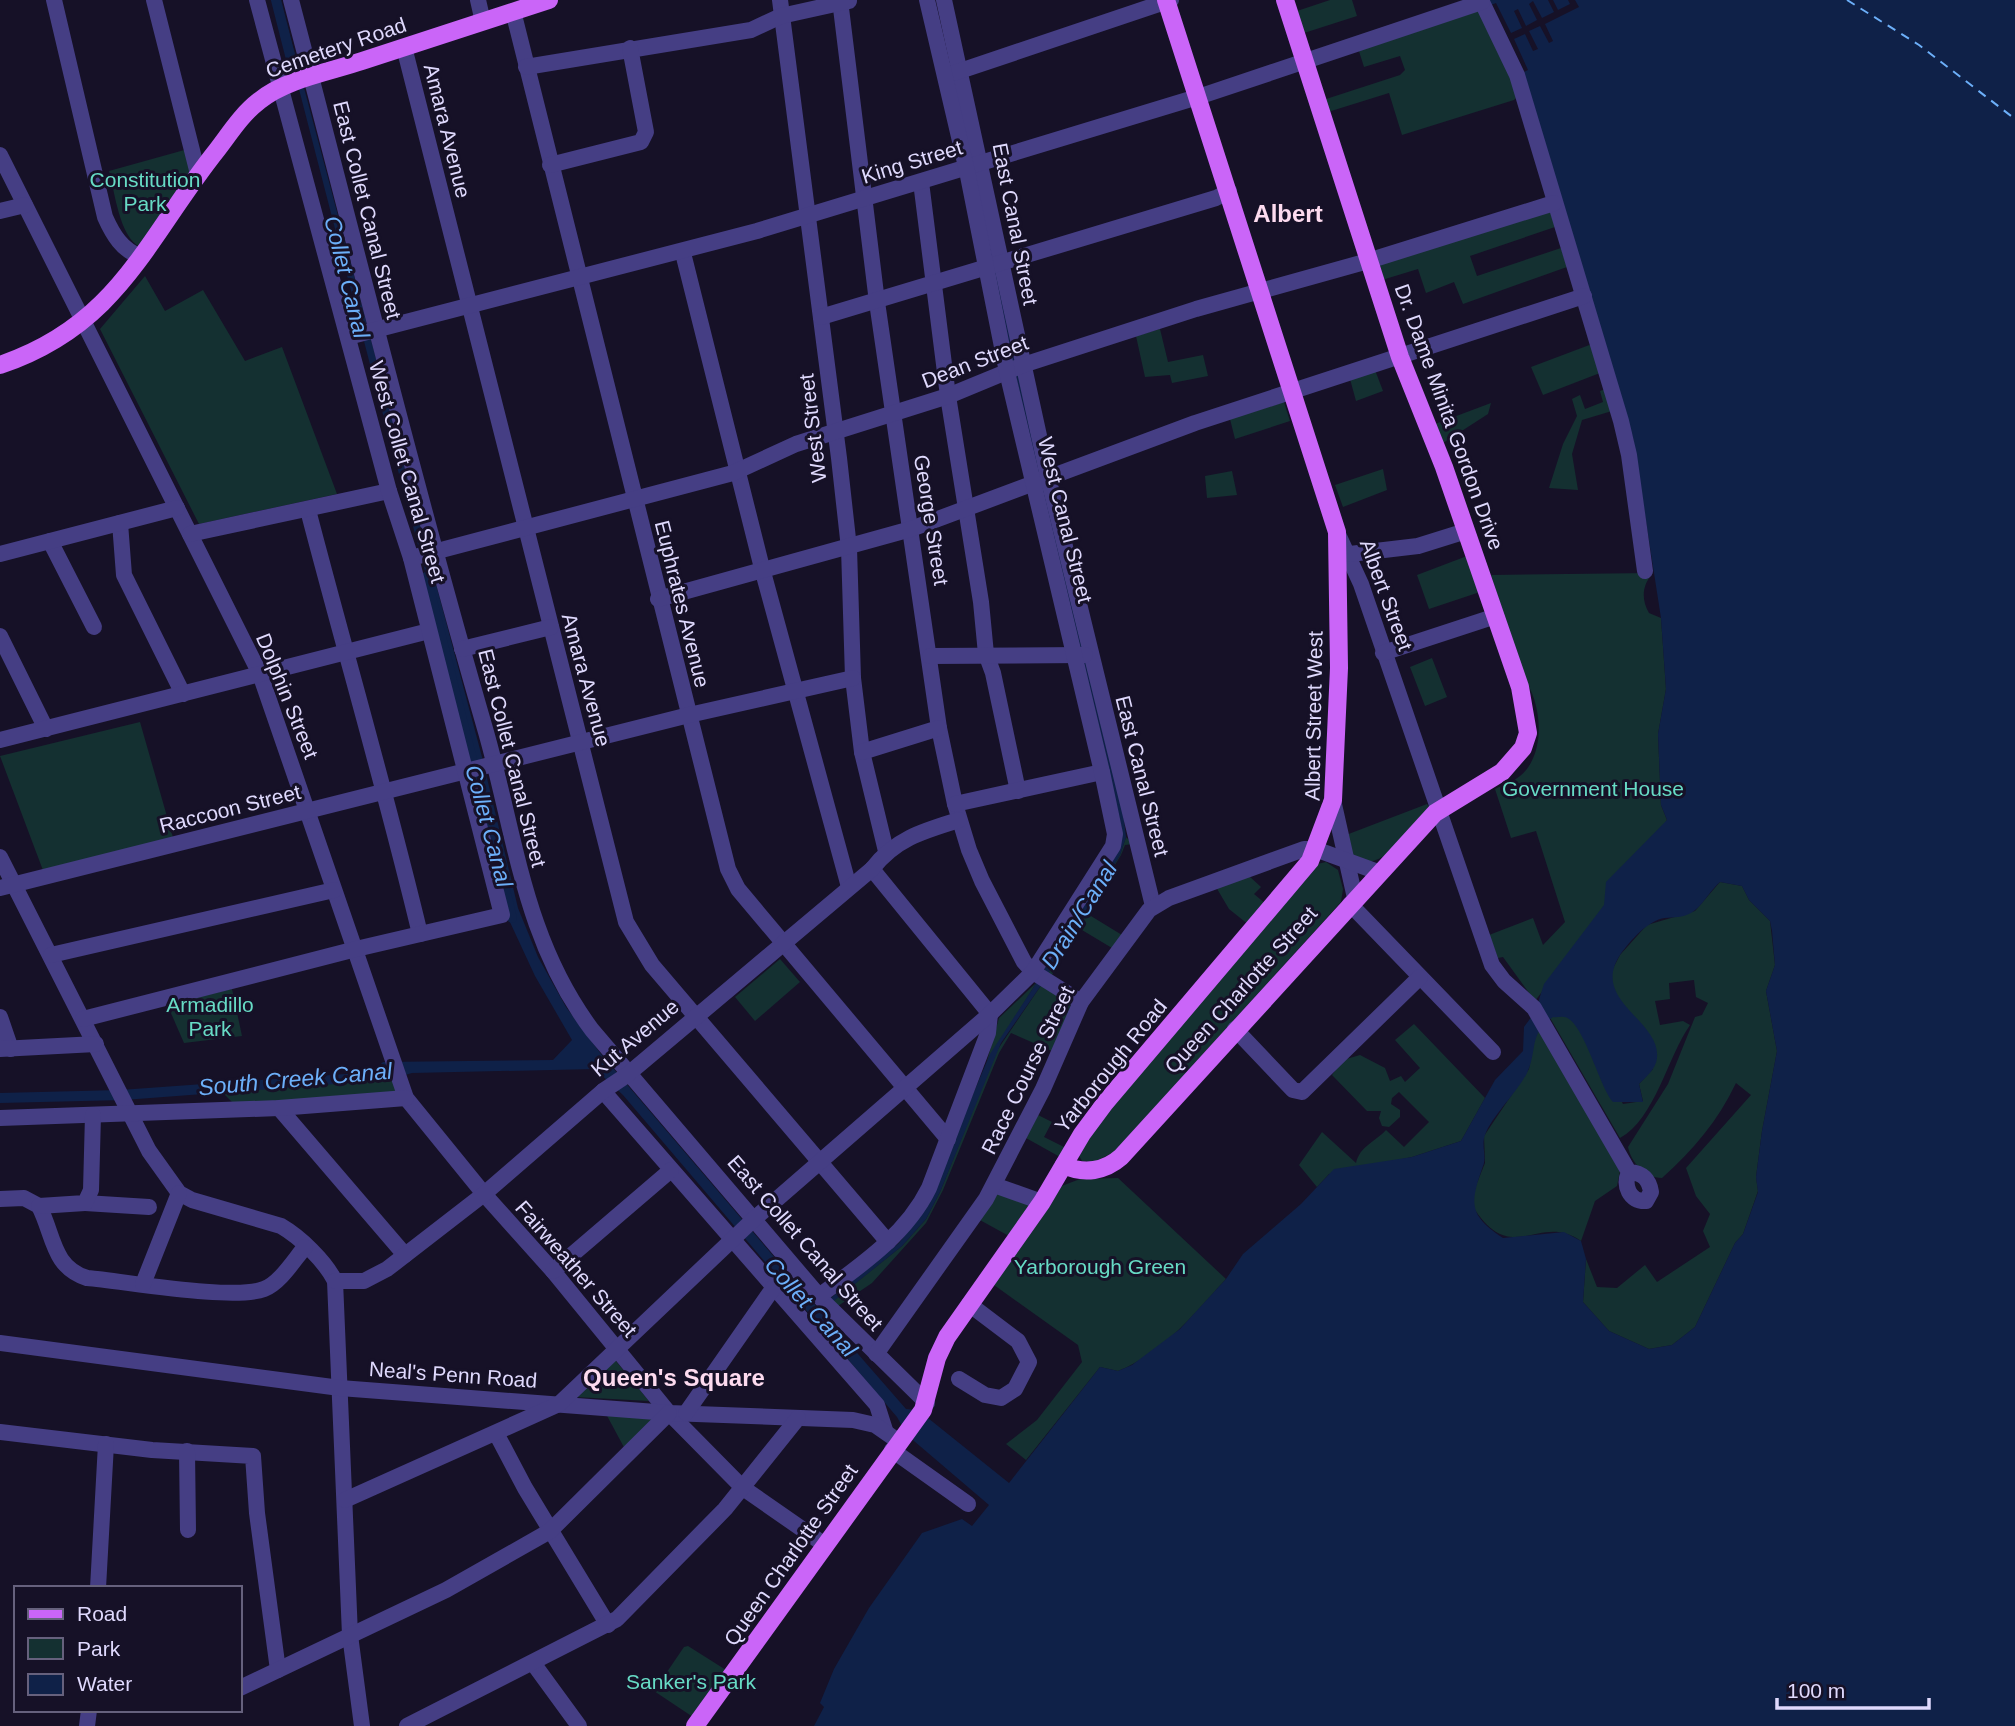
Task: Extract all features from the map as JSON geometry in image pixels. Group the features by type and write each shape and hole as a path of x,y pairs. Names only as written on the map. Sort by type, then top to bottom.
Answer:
{"main road":[{"name":"Cemetery Road","path":"0,365 30,353 82,323 116,292 198,174 251,108 296,83 549,0"},
{"name":"Albert Street","path":"1168,0 1337,532"},
{"name":"Dr. Dame Minita Gordon Drive","path":"1285,0 1400,357 1466,531 1523,697 1526,741 1518,756 1502,772 1438,810"},
{"name":"Albert Street West","path":"1333,800 1339,668 1337,532"},
{"name":"Yarborough Road","path":"925,1406 939,1353 969,1304 1042,1202 1105,1103 1306,867 1333,800"},
{"name":"Queen Charlotte Street","path":"1064,1165 1087,1171 1102,1169 1115,1162 1378,872 1438,810"},
{"name":"Queen Charlotte Street","path":"695,1726 825,1545 895,1439 925,1406"}],"street":[{"path":"54,0 105,217 124,247 141,257"},
{"path":"154,0 198,174"},
{"name":"West Collet Canal Street","path":"257,0 296,83 363,333 389,491 422,555 429,631 468,773 502,915 420,934"},
{"name":"East Collet Canal Street","path":"291,0 296,83 422,555 462,649 524,891 547,958 581,1015 744,1229 824,1302 925,1406"},
{"path":"478,0 483,22"},
{"path":"926,0 953,73 1168,0"},
{"name":"East Canal Street","path":"944,0 953,73 974,164 992,266"},
{"path":"526,67 751,30 780,8 844,1"},
{"name":"George Street","path":"844,1 877,302 939,728 959,820 982,881 1039,976"},
{"path":"1481,1 1515,68 1625,438 1645,571"},
{"name":"King Street","path":"363,333 578,277 683,253 1198,96 1481,1"},
{"name":"West Street","path":"780,8 809,215 849,548 853,677 862,752 886,851"},
{"name":"Euphrates Avenue","path":"513,11 658,599 733,879 948,1139"},
{"name":"Amara Avenue","path":"404,47 626,922 652,965 888,1242"},
{"path":"550,165 637,145 646,132 630,48"},
{"name":"Dolphin Street","path":"0,155 260,674 404,1094"},
{"path":"921,182 948,396 981,602 986,654 993,673 1018,791"},
{"path":"821,317 1216,198 1228,191"},
{"name":"Dean Street","path":"422,555 738,471 796,444 948,396 1015,369 1196,309 1260,293 1554,203"},
{"path":"0,211 25,205"},
{"path":"683,253 763,572 849,887"},
{"path":"992,266 1015,369"},
{"path":"658,599 911,529 1195,423 1292,394 1584,296"},
{"name":"East Canal Street","path":"1015,369 1084,655 1153,906"},
{"path":"190,534 389,491"},
{"path":"0,554 177,508"},
{"path":"83,1020 420,934 387,792 345,653 308,510"},
{"path":"120,523 124,575 183,694"},
{"path":"1350,554 1418,546 1466,531"},
{"name":"Albert Street","path":"1337,532 1350,554 1492,965 1504,981 1534,1008 1629,1172"},
{"path":"50,541 93,627"},
{"path":"1383,653 1496,616"},
{"path":"462,649 551,627"},
{"path":"0,740 429,631"},
{"path":"0,636 46,729"},
{"path":"345,1500 559,1404 820,1161 990,1014 1039,976 1112,846 1115,834 1102,772 1084,655 930,656"},
{"name":"Raccoon Street","path":"7,886 468,773 689,715 853,677"},
{"path":"862,752 939,728"},
{"path":"955,804 1102,772"},
{"name":"Albert Street West","path":"1333,800 1353,901 1420,977 1493,1052"},
{"name":"Kut Avenue","path":"335,1281 364,1281 405,1255 484,1194 628,1074 696,1014 872,869 886,851 922,831 959,820"},
{"path":"1153,906 1291,854 1315,849 1378,872"},
{"path":"0,857 7,886 51,955 113,1074 149,1151 179,1193 202,1203 281,1226 331,1272 335,1281 350,1635 362,1726"},
{"path":"824,1302 888,1242 924,1198 988,1033 990,1014 872,869"},
{"path":"51,955 334,890"},
{"name":"Race Course Street","path":"876,1354 994,1185 1043,1089 1082,1002 1153,906"},
{"path":"1039,976 1082,1002"},
{"path":"1235,1029 1293,1090 1302,1092 1420,977"},
{"path":"0,1017 6,1049 96,1044"},
{"path":"607,1090 671,1170 744,1229 774,1287 877,1405 895,1439 968,1504"},
{"path":"0,1118 93,1115 131,1110 279,1108 404,1094"},
{"name":"Fairweather Street","path":"404,1094 484,1194 743,1488 825,1545"},
{"path":"279,1108 405,1255"},
{"path":"85,1203 91,1190 93,1115"},
{"path":"553,1271 671,1170"},
{"path":"994,1185 1042,1202"},
{"path":"143,1284 179,1193"},
{"path":"0,1199 24,1198 39,1206 85,1203 149,1206"},
{"path":"39,1206 47,1221 56,1255 73,1273 143,1284 210,1292 263,1290 272,1284 305,1247"},
{"path":"242,1687 446,1590 550,1531 678,1413 774,1287"},
{"path":"959,1379 985,1395 1001,1398 1015,1389 1029,1362 1018,1341 969,1304"},
{"name":"Neal's Penn Road","path":"0,1343 340,1388 678,1413 853,1420 895,1439"},
{"path":"407,1726 608,1625 679,1559 743,1488 798,1418"},
{"path":"0,1432 253,1456 257,1513 278,1671"},
{"path":"496,1433 550,1531 608,1625"},
{"path":"97,1586 106,1444"},
{"path":"187,1451 188,1530"},
{"path":"533,1663 579,1726"}],"green space":[{"path":"1330,0 1352,0 1357,16 1304,33 1297,11"},
{"path":"1477,8 1512,76 1516,98 1514,100 1402,135 1389,93 1328,112 1323,100 1400,75 1405,70 1400,56 1364,67 1358,48"},
{"name":"Constitution Park","path":"188,149 194,170 140,247 127,233 123,224 109,171"},
{"path":"1549,207 1555,227 1470,256 1477,276 1561,248 1567,267 1463,304 1454,282 1426,293 1418,269 1382,280 1376,262"},
{"path":"145,276 165,311 203,290 245,361 282,347 337,494 199,524 100,329"},
{"path":"1160,329 1168,362 1203,355 1208,376 1172,383 1170,375 1145,377 1136,336"},
{"path":"1592,344 1600,373 1543,395 1531,367"},
{"path":"1375,370 1383,391 1356,401 1350,379"},
{"path":"1606,389 1612,411 1582,420 1572,454 1578,490 1549,488 1563,444 1577,416 1572,399 1580,395 1585,409 1603,402 1600,391"},
{"path":"1284,402 1290,421 1235,439 1230,419"},
{"path":"1491,403 1488,414 1443,443 1435,424"},
{"path":"1383,469 1387,490 1343,507 1335,485"},
{"path":"1232,471 1237,495 1207,498 1205,476"},
{"path":"1467,556 1480,592 1429,609 1417,575"},
{"name":"Government House","path":"1653,573 1645,587 1644,597 1649,613 1661,618 1666,689 1658,734 1661,805 1667,820 1616,894 1535,1001 1503,957 1498,958 1489,935 1533,918 1543,945 1565,922 1536,831 1511,838 1495,789 1517,778 1529,766 1535,755 1539,728 1534,700 1523,677 1491,575"},
{"path":"1432,658 1447,697 1425,706 1410,667"},
{"path":"140,722 174,841 44,873 0,756"},
{"path":"1427,804 1431,809 1387,854 1366,862 1355,861 1346,835"},
{"path":"1126,837 1133,844 1125,845 1121,855 1086,913 1122,935 1112,948 1077,927 1051,977 1046,974 1120,855"},
{"path":"1326,862 1338,870 1343,889 1341,902 1114,1152 1094,1162 1082,1161 1078,1154 1084,1140 1317,864"},
{"path":"1249,876 1261,887 1254,894 1267,905 1249,925 1229,909 1216,887"},
{"path":"1720,882 1742,886 1749,900 1770,921 1775,965 1766,991 1777,1051 1762,1131 1756,1177 1758,1191 1743,1234 1735,1243 1695,1327 1672,1345 1649,1349 1609,1331 1583,1302 1586,1259 1597,1287 1617,1288 1645,1265 1657,1282 1710,1247 1703,1231 1710,1214 1696,1196 1686,1168 1751,1095 1736,1083 1713,1122 1684,1157 1662,1178 1650,1175 1636,1163 1628,1147 1668,1084 1695,1017 1702,1015 1708,1003 1696,997 1694,980 1669,983 1670,999 1655,1001 1660,1025 1683,1021 1690,1025 1643,1117 1620,1138 1549,1016 1572,1011 1623,1104 1643,1101 1639,1084 1653,1069 1595,1003 1620,955 1647,925 1695,911"},
{"path":"780,959 800,982 755,1021 735,997"},
{"path":"1037,982 987,1061 999,1018"},
{"path":"1042,984 1070,1004 1071,1008 1052,1051 1011,1033 999,1053 943,1190 926,1223 872,1283 838,1306 833,1301 902,1246 926,1219 940,1192 996,1052"},
{"name":"Armadillo Park","path":"232,989 242,1036 184,1043 167,1004"},
{"path":"1414,1024 1485,1098 1461,1141 1412,1157 1329,1174 1317,1187 1299,1165 1322,1132 1356,1163 1364,1148 1386,1130 1404,1147 1429,1122 1399,1092 1392,1098 1391,1104 1400,1110 1400,1117 1389,1127 1382,1126 1379,1118 1381,1111 1367,1111 1332,1075 1343,1060 1360,1055 1385,1068 1390,1081 1401,1076 1405,1082 1420,1068 1395,1040"},
{"path":"1541,1027 1620,1171 1617,1186 1595,1201 1581,1241 1566,1233 1513,1237 1501,1234 1487,1225 1473,1207 1473,1193 1485,1163 1484,1136 1529,1069 1534,1037"},
{"path":"394,1078 398,1092 236,1106 222,1092"},
{"path":"1038,1115 1052,1122 1044,1137 1066,1148 1060,1157 1026,1138"},
{"name":"Yarborough Green","path":"1118,1178 1226,1279 1177,1331 1149,1354 1118,1371 1100,1367 1026,1460 1006,1444 1037,1420 1082,1362 1078,1345 994,1285 1059,1187 1080,1179"},
{"path":"996,1193 1031,1204 1009,1236 978,1219"},
{"path":"615,1360 649,1401 575,1397"},
{"path":"605,1412 650,1415 652,1420 626,1451"},
{"name":"Sanker's Park","path":"688,1646 726,1670 696,1719 654,1691 684,1647"}],"water":[{"path":"276,0 280,0 299,69 482,757 518,908 538,957 566,1007 601,1054 816,1306 822,1305 899,1243 923,1212 990,1054 1037,982 1122,829 1035,464 934,0 1122,803 1126,837 1120,855 1042,984 1001,1043 940,1192 926,1219 902,1246 825,1308 824,1315 906,1409 918,1410 1009,1483 1100,1367 1118,1371 1132,1365 1180,1329 1226,1279 1243,1254 1301,1204 1334,1169 1412,1157 1461,1141 1495,1080 1523,1051 1524,1027 1535,1012 1544,984 1604,905 1606,882 1667,820 1661,805 1658,734 1666,689 1661,618 1633,438 1488,0 2015,0 2015,1726 814,1726 824,1707 820,1703 834,1669 869,1608 922,1533 962,1519 972,1526 989,1505 907,1435 897,1417 623,1095 595,1069 412,1073 388,1080 124,1100 0,1103 0,1093 120,1090 346,1074 373,1071 383,1062 553,1060 572,1040 535,976 509,920 508,892 481,780","holes":["1720,882 1742,886 1749,900 1770,921 1775,965 1766,991 1777,1051 1762,1131 1756,1177 1758,1192 1743,1234 1735,1243 1695,1327 1672,1345 1649,1349 1609,1331 1583,1302 1586,1259 1581,1241 1564,1232 1503,1238 1483,1222 1478,1215 1474,1199 1484,1162 1484,1139 1493,1120 1527,1073 1537,1036 1545,1023 1553,1017 1564,1017 1578,1029 1613,1102 1643,1102 1639,1084 1655,1066 1655,1045 1649,1032 1620,998 1614,985 1613,971 1620,955 1634,938 1652,923 1691,913"]}],"pier":[{"path":"1548,0 1553,0 1558,10 1570,4 1568,0 1575,0 1579,7 1545,24 1553,41 1549,43 1540,26 1529,31 1538,49 1533,51 1525,34 1514,39 1528,70 1524,72 1491,5 1496,3 1511,33 1522,28 1514,11 1518,9 1526,26 1537,20 1529,4 1533,1 1542,18 1554,12"}],"waterway":[{"name":"Collet Canal","path":"276,0 292,63"},
{"name":"Collet Canal","path":"426,577 512,918"}],"ferry route":[{"path":"1847,0 1919,45 2015,119"}],"district":[{"name":"Albert","path":"1288,214"},
{"name":"Queen's Square","path":"674,1378"}],"water label":[{"name":"Drain/Canal","path":"1079,915"},
{"name":"South Creek Canal","path":"295,1079"}]}
